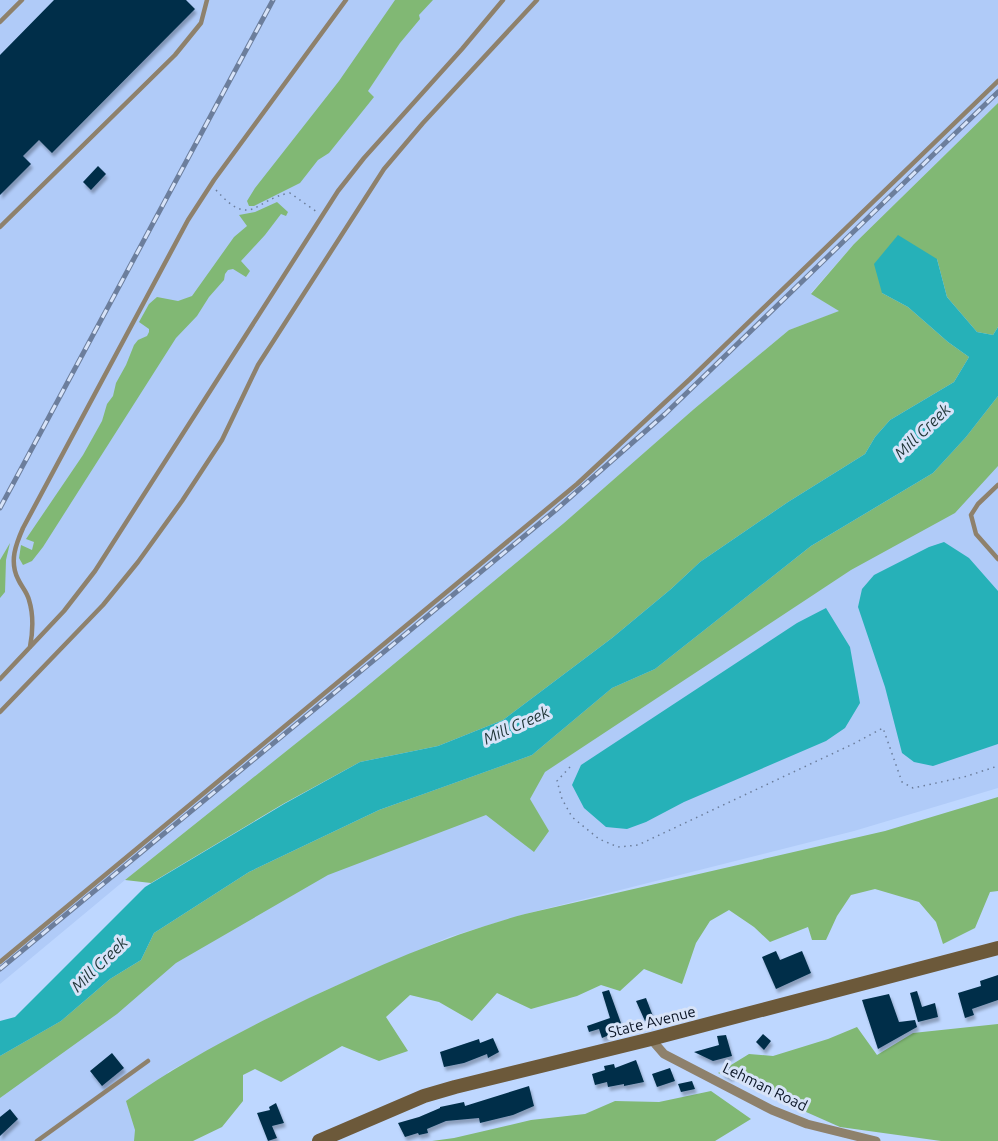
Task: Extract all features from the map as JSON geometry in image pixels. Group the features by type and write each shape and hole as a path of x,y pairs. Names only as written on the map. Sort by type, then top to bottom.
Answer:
{"main road":[{"name":"State Avenue","path":"319,1141 424,1096 455,1087 651,1040 998,948"}],"street":[{"name":"Lehman Road","path":"651,1040 664,1054 772,1110 828,1130 876,1141"},
{"path":"826,1141 828,1130"}],"lane":[{"path":"0,22 22,0"},
{"path":"30,647 33,628 32,612 27,595 16,575 13,562 14,549 19,538 178,237 211,185 346,0"},
{"path":"0,679 69,605 95,571 338,191 502,0"},
{"path":"0,712 104,605 182,501 218,448 258,365 384,169 423,123 537,0"},
{"path":"0,227 175,55 201,22 208,1"},
{"path":"0,962 577,484 690,379 998,81"},
{"path":"998,485 978,504 971,515 976,534 998,559"},
{"path":"37,1141 148,1061"}],"path":[{"path":"211,185 224,200 238,209 252,210 290,193 322,216"},
{"path":"570,767 557,781 562,799 572,817 599,839 618,847 638,844 883,728 902,782 913,788 964,777 998,766"}],"shaded area":[{"path":"0,0 998,0 998,103 854,244 811,293 840,311 789,330 694,409 564,523 354,697 125,880 0,984"},
{"path":"395,0 433,0 419,15 420,19 400,43 368,91 374,97 329,153 318,160 300,183 254,206 249,206 247,201 255,188 339,81"},
{"path":"998,103 998,327 993,335 977,332 947,297 937,259 882,293 908,307 969,357 954,382 890,420 875,437 865,454 788,502 700,562 612,638 503,720 438,746 360,762 283,804 151,883 125,880 354,697 564,523 694,409 789,330 839,311 811,294 854,244"},
{"path":"277,202 288,212 286,216 281,214 241,261 250,271 246,277 233,269 228,270 224,280 209,297 197,316 176,338 43,547 32,561 23,565 19,558 21,545 32,550 34,542 26,539 83,455 102,421 107,404 113,396 116,383 134,345 149,332 149,329 139,322 149,304 157,297 178,301 192,296 234,237 247,226 239,215 255,212"},
{"path":"998,396 998,788 854,831 525,914 449,937 322,992 260,1022 168,1072 139,1141 0,1141 0,1056 933,473"},
{"path":"998,396 998,466 955,513 851,570 545,772 530,799 549,831 534,852 486,815 328,875 176,963 117,1014 0,1098 0,1056 61,1021 110,979 141,960 154,933 249,872 379,810 532,755 612,688 655,669 811,546 933,473 966,437"},
{"path":"10,543 6,560 5,592 0,598 0,560"},
{"path":"998,797 998,891 990,892 975,928 943,944 936,922 919,902 875,889 851,895 837,916 826,940 812,940 808,927 770,942 754,927 729,910 710,921 696,943 682,984 644,969 620,991 601,985 577,996 531,1009 497,993 472,1021 439,1002 410,995 386,1017 408,1051 379,1061 342,1046 281,1082 255,1069 243,1075 243,1101 222,1127 193,1141 134,1141 135,1130 126,1101 148,1086 262,1021 416,951 525,914 885,831"},
{"path":"998,1024 998,1141 941,1141 840,1127 718,1073 749,1054 773,1056 828,1039 857,1027 877,1055 913,1033"},
{"path":"711,1091 751,1119 715,1141 432,1141 531,1120 585,1114 615,1101 659,1102"}],"water":[{"name":"Mill Creek","path":"898,235 937,259 947,297 977,332 993,335 998,327 998,396 966,437 933,473 811,546 655,669 612,688 532,755 379,810 249,872 154,933 141,960 110,979 61,1021 0,1056 0,1021 15,1017 145,887 284,804 360,762 438,746 503,720 612,638 700,562 788,502 865,454 875,437 890,420 954,382 969,357 908,307 882,293 874,264"},
{"path":"944,542 969,558 998,591 998,744 933,766 914,762 902,753 885,687 858,607 862,589 874,575 929,547"},
{"path":"826,608 850,647 860,703 845,728 826,741 627,829 606,827 584,808 572,785 581,765 797,623"}],"building":[{"path":"54,0 186,0 195,9 52,153 39,140 23,156 31,164 0,195 0,55"},
{"path":"98,166 106,174 91,190 83,182"},
{"path":"776,951 780,960 802,951 811,973 776,989 762,957"},
{"path":"998,975 998,1000 972,1009 974,1015 965,1018 958,993 981,986 980,981"},
{"path":"609,990 621,1023 611,1026 614,1033 602,1038 599,1029 589,1032 587,1026 610,1018 602,992"},
{"path":"917,991 922,1007 935,1003 938,1017 918,1022 910,993"},
{"path":"889,994 899,1022 915,1020 917,1027 878,1049 862,1000"},
{"path":"646,998 654,1019 645,1021 636,1001"},
{"path":"763,1034 771,1041 764,1050 756,1042"},
{"path":"726,1035 732,1056 713,1061 694,1052 719,1045 717,1036"},
{"path":"493,1038 499,1052 488,1058 487,1054 464,1063 444,1067 440,1052 479,1039 480,1043"},
{"path":"112,1053 124,1068 102,1086 90,1071"},
{"path":"636,1060 644,1082 608,1087 607,1082 595,1085 592,1074 605,1070 604,1066 614,1064 615,1068"},
{"path":"726,1065 735,1070 731,1078 722,1073"},
{"path":"670,1068 675,1081 657,1087 652,1074"},
{"path":"692,1081 695,1089 681,1092 678,1084"},
{"path":"529,1086 534,1106 513,1115 480,1123 479,1118 446,1121 427,1129 428,1133 405,1137 398,1123 419,1117 440,1107 464,1102 465,1106"},
{"path":"276,1103 284,1123 272,1126 277,1138 268,1141 257,1113 270,1110 269,1107"},
{"path":"10,1109 18,1119 0,1136 0,1117"}],"railway":[{"path":"0,508 273,0"},
{"path":"0,969 557,509 665,414 998,92"}]}
